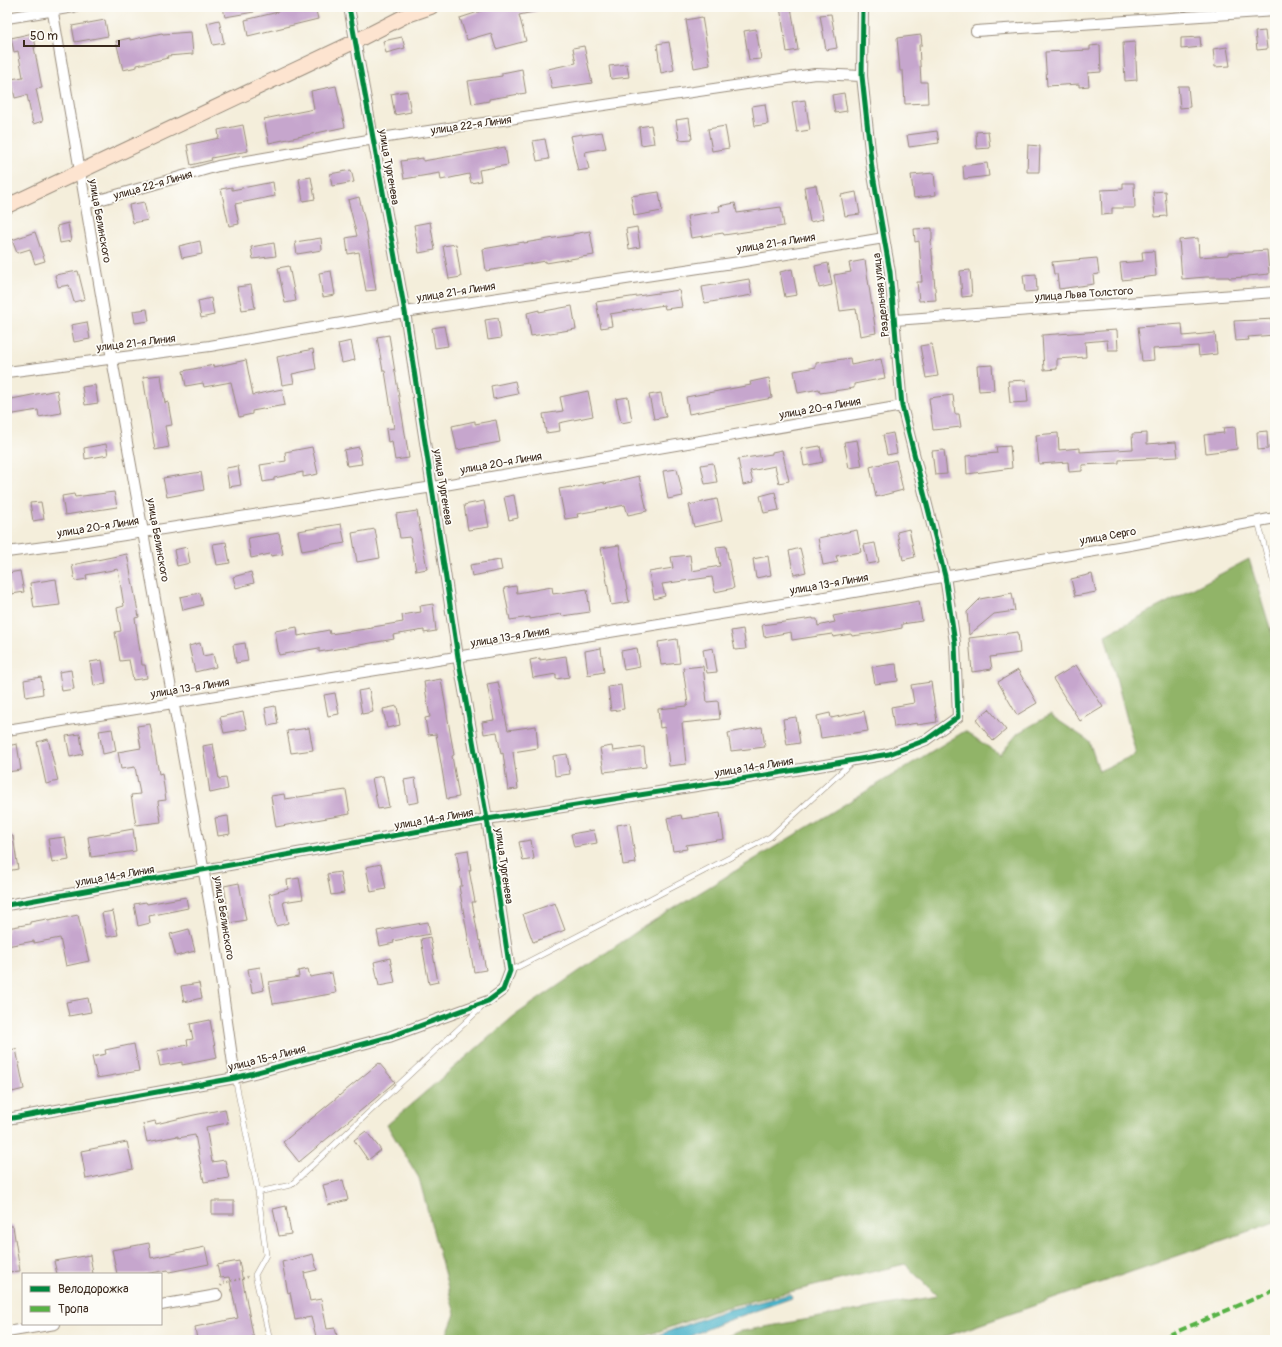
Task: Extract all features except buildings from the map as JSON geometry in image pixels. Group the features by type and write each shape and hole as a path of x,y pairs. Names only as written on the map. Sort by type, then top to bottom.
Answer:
{"main road":[{"path":"7,206 356,41 405,16 430,7"}],"street":[{"path":"7,18 52,9 74,7"},
{"name":"улица Тургенева","path":"349,7 405,312 458,657 487,819 510,971"},
{"name":"Раздельная улица","path":"863,7 862,76 872,169 890,272 902,406 945,576 955,643 958,716 926,740 889,754"},
{"name":"улица Белинского","path":"52,9 112,359 214,923 235,1078"},
{"path":"976,31 1275,11"},
{"name":"улица 22-я Линия","path":"85,204 218,166 374,139 815,74 862,76"},
{"name":"улица 21-я Линия","path":"7,372 210,346 405,312 731,263 884,238"},
{"name":"улица Льва Толстого","path":"894,320 1275,292"},
{"name":"улица 20-я Линия","path":"7,552 433,487 902,406"},
{"name":"улица Серго","path":"945,576 1130,545 1275,518"},
{"name":"улица 13-я Линия","path":"7,730 945,576"},
{"name":"улица 14-я Линия","path":"7,905 487,819 889,754"},
{"name":"улица 15-я Линия","path":"7,1119 235,1078 390,1037 488,1001 503,990 510,971"},
{"path":"162,1305 217,1295"},
{"path":"7,1332 48,1325"}],"lane":[{"path":"1258,522 1275,588"},
{"path":"510,971 770,836 854,760"},
{"path":"258,1192 292,1185 488,1001"},
{"path":"235,1078 258,1192 266,1255 255,1275 270,1340"}],"path":[{"path":"217,1295 222,1283 255,1275"}],"green space":[{"path":"1249,559 1275,644 1275,1222 935,1340 716,1340 737,1332 937,1296 905,1264 723,1308 635,1340 445,1340 455,1314 419,1178 387,1125 514,1016 645,926 965,731 1000,755 1018,733 1050,715 1089,741 1099,771 1136,754 1105,635"}],"water":[{"path":"791,1294 792,1298 726,1321 681,1340 645,1340 723,1311"}],"marked path":[{"path":"1157,1340 1275,1290"}],"cycle path":[{"path":"7,1119 235,1078 389,1037 488,1001 503,990 510,971 487,819 458,657 405,312 349,7"},
{"path":"7,905 487,819 889,754 926,740 958,717 955,643 945,576 902,406 890,272 872,169 862,76 863,7"}]}
